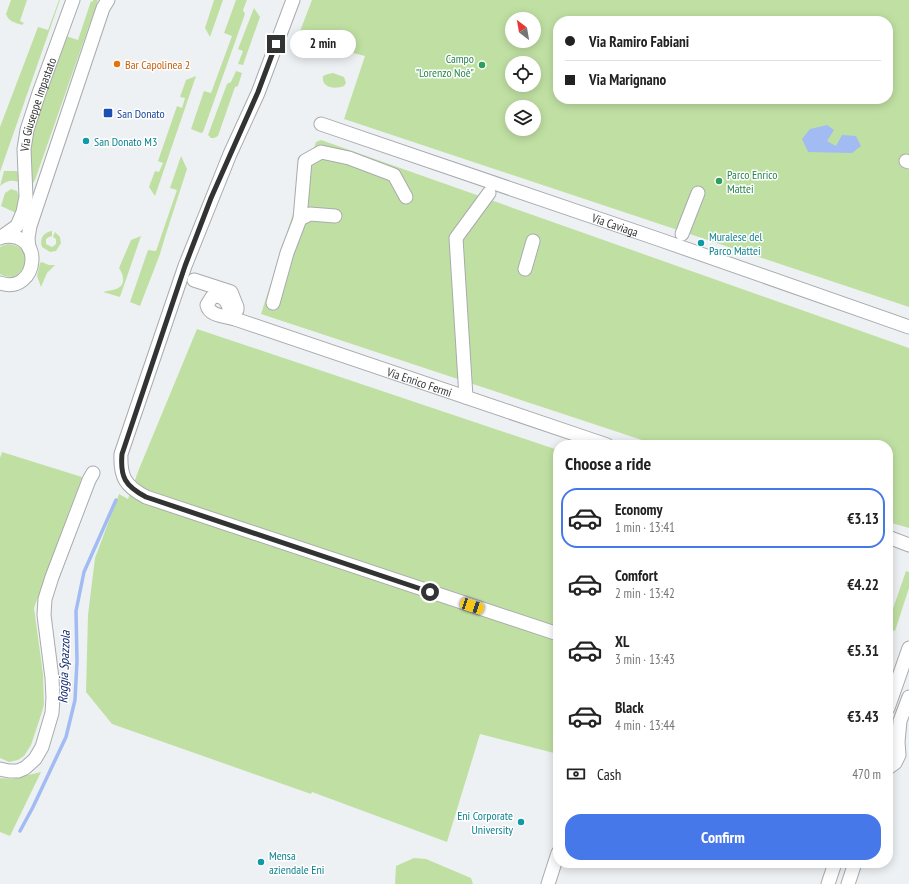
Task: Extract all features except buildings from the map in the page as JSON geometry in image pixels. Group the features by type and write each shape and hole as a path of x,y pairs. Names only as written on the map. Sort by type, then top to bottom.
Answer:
{"street":[{"name":"Via Giuseppe Impastato","path":"23,212 26,197 24,149 27,130 39,92 73,0"},
{"path":"293,0 258,92 222,173 185,266 122,454 121,464 123,477 130,487 146,497 553,632"},
{"name":"Via Giuseppe Impastato","path":"0,283 16,283 27,276 32,265 33,259 29,248 28,238 30,226 105,3"},
{"name":"Via Caviaga","path":"321,124 658,239 909,327"},
{"path":"274,304 287,253 300,219 305,160 322,152 348,158 394,175 406,196"},
{"name":"Via Giuseppe Impastato","path":"0,238 17,226 23,212 51,164"},
{"path":"682,234 698,193"},
{"path":"466,397 456,238 489,194"},
{"path":"300,219 310,214 335,216"},
{"name":"Via Giuseppe Impastato","path":"0,238 14,236 20,239 29,248"},
{"path":"525,269 533,241"},
{"name":"Via Enrico Fermi","path":"194,280 232,292 238,307 233,319 592,440"},
{"path":"0,769 9,772 18,771 25,768 35,759 42,747 52,713 53,698 44,615 45,599 86,487 93,473"},
{"path":"893,539 909,545"},
{"path":"893,694 908,653"},
{"path":"897,760 900,721 909,697"},
{"path":"893,736 896,738 897,760"},
{"path":"548,884 553,868"},
{"path":"828,884 833,868"},
{"path":"848,884 853,868"}],"green space":[{"path":"11,0 27,0 20,21 24,23 22,25 10,20 7,17 6,14"},
{"path":"59,0 0,172 0,127 38,27 48,30"},
{"path":"93,0 98,0 35,180 31,186 31,134 66,36 78,40 91,1 93,2"},
{"path":"214,0 223,0 210,37 205,28"},
{"path":"236,0 247,0 243,10 245,14 203,132 201,133 191,129 204,91 211,93 232,36 224,33"},
{"name":"Parco Enrico Mattei","path":"312,0 909,0 909,307 344,119 365,56 297,39"},
{"path":"254,8 260,17 243,65 238,64 243,51 238,49"},
{"path":"236,71 242,73 238,86 235,87 218,136 211,138 208,135 227,84 231,82"},
{"path":"333,73 344,77 346,83 344,86 333,88 324,83 323,76"},
{"path":"196,76 155,196 149,187 155,171 159,172 163,163 158,161 177,106 182,108 185,98 180,97 186,80"},
{"path":"321,140 909,348 909,528 893,523 893,440 642,440 261,314 316,142"},
{"path":"181,156 187,169 160,254 140,306 130,302 148,250 156,251 177,190 170,188"},
{"path":"4,171 17,171 22,183 11,181 0,186"},
{"path":"11,189 17,191 20,199 16,213 1,206 5,193"},
{"path":"52,231 52,236 46,239 46,244 52,247 56,244 56,239 53,237 55,232 60,237 61,243 56,251 50,252 42,247 41,241 45,234"},
{"path":"141,236 120,297 103,292 119,288 123,283 123,277 119,268 131,240"},
{"path":"7,244 17,246 23,251 25,258 21,271 16,275 9,277 0,274 0,247"},
{"path":"42,262 49,265 55,265 47,273 41,287 37,276 40,263"},
{"path":"197,329 553,448 553,753 480,734 447,842 312,792 311,794 112,724 86,692 88,615 95,558 119,494 128,499"},
{"path":"2,452 82,477 34,608 43,674 44,704 42,712 31,745 24,756 18,760 9,762 0,758 0,458"},
{"path":"906,571 909,572 909,588 895,631 893,630 893,609"},
{"path":"41,772 10,836 0,832 0,778 12,779"},
{"path":"414,858 426,859 471,878 473,884 395,884 396,866"}],"water":[{"path":"827,125 834,130 827,141 836,146 842,135 856,136 861,146 852,153 808,152 802,139 810,129"}],"waterway":[{"name":"Roggia Spazzola","path":"20,831 66,737 75,700 77,661 76,611 84,572 116,500"}],"place":[{"name":"Bar Capolinea 2","path":"117,64"},
{"name":"Campo \"Lorenzo Noè\"","path":"482,65"},
{"name":"San Donato","path":"108,113"},
{"name":"San Donato M3","path":"86,141"},
{"name":"Parco Enrico Mattei","path":"719,181"},
{"name":"Muralese del Parco Mattei","path":"701,243"},
{"name":"Eni Corporate University","path":"521,822"},
{"name":"Mensa aziendale Eni","path":"261,862"}],"route":[{"path":"276,44 258,92 211,198 185,266 122,454 121,464 123,477 130,487 146,497 430,592"}]}
